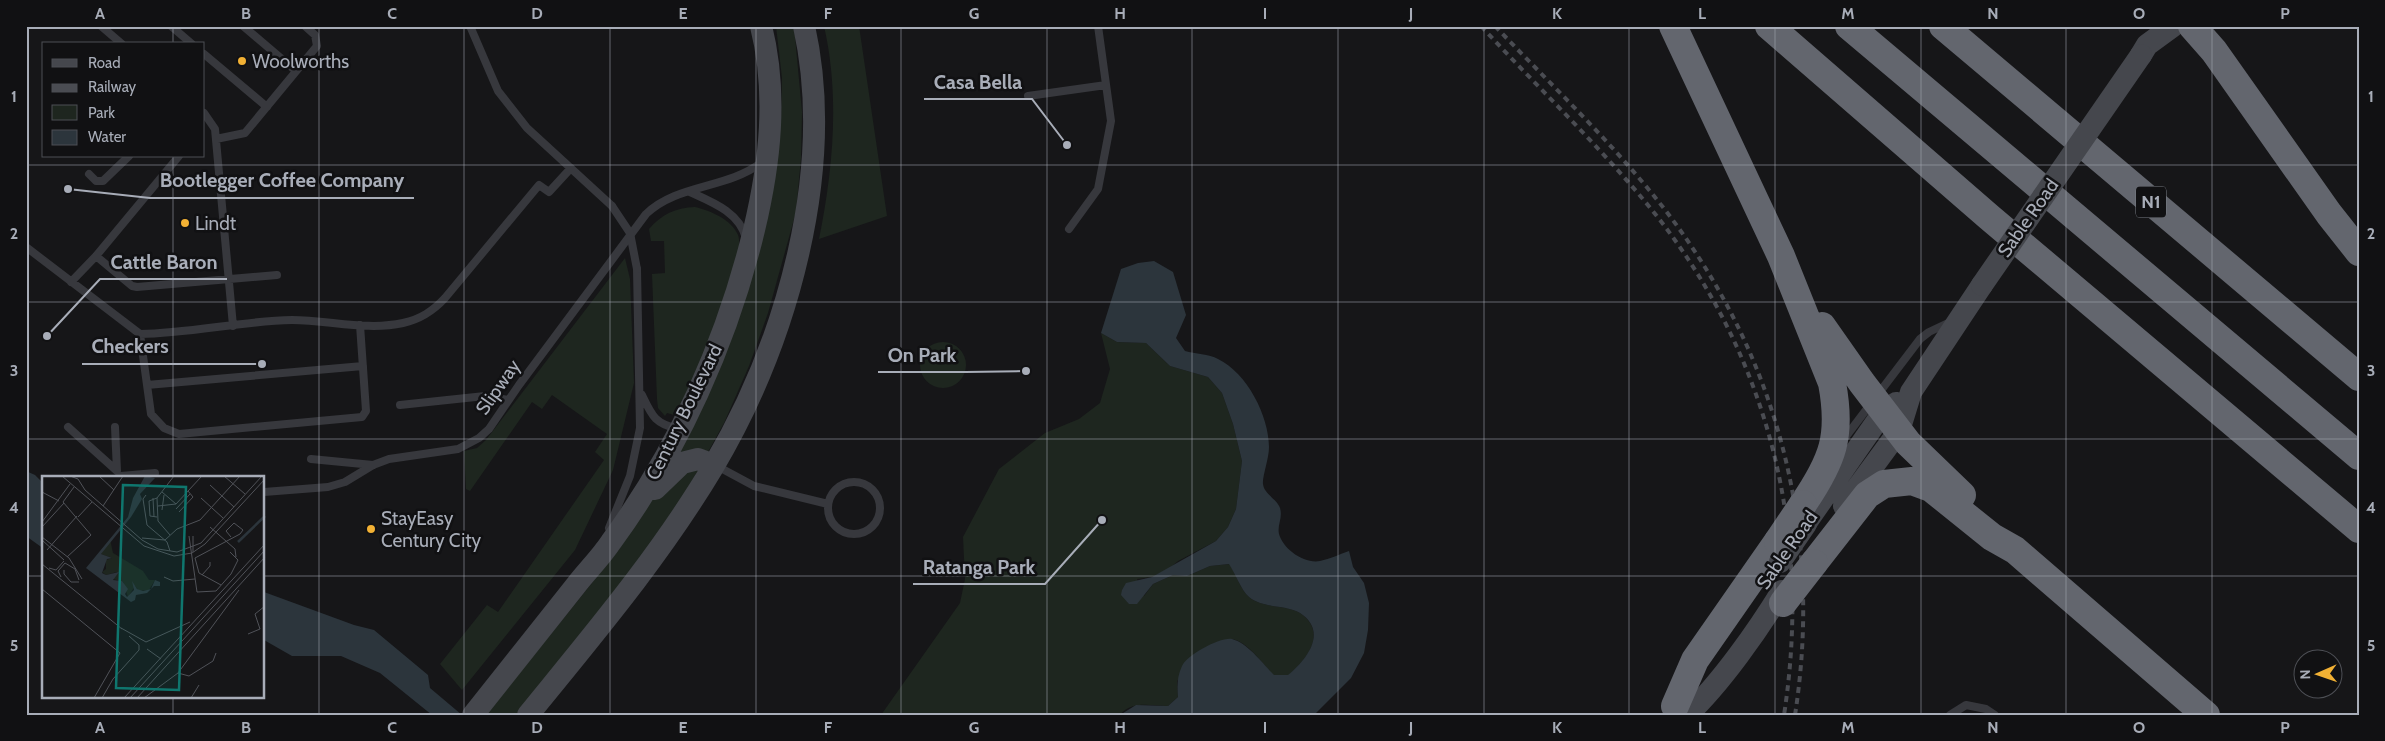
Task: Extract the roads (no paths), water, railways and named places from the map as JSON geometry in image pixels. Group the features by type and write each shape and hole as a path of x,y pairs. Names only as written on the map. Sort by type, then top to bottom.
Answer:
{"highway":[{"path":"1673,26 1781,256 1832,383 1836,404 1836,428 1830,459 1805,514 1779,552 1695,660 1678,712"},
{"path":"1769,26 1996,223 2359,529"},
{"path":"1849,26 2359,456"},
{"name":"N1","path":"1942,26 2359,377"},
{"path":"2192,26 2219,59 2329,214 2359,252"},
{"path":"1781,256 1822,326 1908,443 1997,529 2014,550 2206,715"},
{"path":"1778,601 1812,557 1867,495 1884,484 1912,481 1931,488 1992,538 2014,550"}],"main road":[{"name":"Century Boulevard","path":"474,714 612,542 640,499 680,429 717,347 748,255 768,156 770,80 762,26"},
{"path":"528,715 648,563 714,465 759,371 780,318 793,274 808,209 814,159 816,111 804,26"},
{"name":"Sable Road","path":"1805,514 1885,414 1911,392 2147,42 2173,26"},
{"name":"Sable Road","path":"1812,557 1885,414"},
{"path":"612,542 633,519 654,490 682,463 698,458 714,465"},
{"name":"Sable Road","path":"1678,712 1704,699 1778,601"}],"lane":[{"path":"101,26 120,42"},
{"path":"171,26 190,42"},
{"path":"243,26 296,71"},
{"path":"216,140 245,133 296,71 318,42 315,35 305,26"},
{"path":"470,26 498,91 527,128 612,206 630,233 635,251 641,382 640,428 630,476 620,504 588,570"},
{"path":"1069,229 1098,189 1111,122 1098,26"},
{"path":"205,55 267,107"},
{"path":"1028,96 1106,84"},
{"path":"205,114 215,129 233,326"},
{"path":"205,126 210,119"},
{"name":"Slipway","path":"265,492 328,487 344,482 372,465 389,459 463,448 489,429 508,400 646,214 657,203 669,196 690,192 743,175 768,156"},
{"path":"89,174 96,180 103,181 126,158"},
{"path":"71,282 96,256 177,158"},
{"path":"26,247 140,334 292,320 360,325 402,323 423,316 433,310 537,188 549,192 571,168"},
{"path":"690,192 718,205 732,216 744,231 748,255"},
{"path":"96,256 132,286 137,287 277,275"},
{"path":"1830,459 1885,414 1920,340 1930,332 1960,317"},
{"path":"140,334 151,414 164,428 179,434 362,417 366,411 360,325"},
{"path":"147,385 363,366"},
{"path":"640,391 652,417 663,424 680,429"},
{"path":"400,405 485,396 508,400"},
{"path":"68,427 120,475 155,473"},
{"path":"115,427 120,475"},
{"path":"311,460 372,465"},
{"path":"714,465 754,486 828,504"},
{"path":"851,482 865,484 876,494 880,507 877,521 867,532 853,535 842,532 834,526 827,513 828,504 829,498 838,487 851,482"},
{"path":"1950,715 1966,705 1986,709 1995,715"}],"water":[{"path":"1154,261 1173,272 1186,315 1176,338 1185,351 1214,357 1229,366 1247,385 1261,409 1269,447 1263,484 1266,491 1280,508 1279,534 1281,540 1295,554 1307,560 1320,561 1349,551 1353,567 1364,583 1369,603 1368,630 1364,653 1351,678 1314,715 1120,715 1136,705 1168,706 1178,697 1178,678 1182,666 1190,657 1212,644 1227,639 1238,641 1249,649 1274,675 1288,675 1302,662 1312,646 1314,637 1309,621 1300,613 1288,608 1261,603 1249,597 1243,590 1229,564 1210,566 1187,576 1173,575 1153,584 1137,604 1129,604 1121,595 1126,583 1152,577 1216,541 1228,527 1236,509 1242,461 1233,424 1222,393 1208,377 1170,366 1146,343 1117,342 1101,333 1121,269 1138,263"},
{"path":"26,471 35,475 42,482 42,548 26,536"},
{"path":"265,592 354,625 374,630 428,675 430,688 462,715 432,715 380,673 341,656 292,656 265,641"}],"railway":[{"path":"1481,26 1592,142 1656,215 1695,270 1728,328 1754,389 1773,451 1786,515 1792,581 1791,647 1784,715"},
{"path":"1495,26 1585,118 1649,190 1669,215 1707,271 1739,329 1765,389 1784,452 1796,516 1803,581 1802,648 1795,715"}],"place":[{"name":"Woolworths","path":"242,61"},
{"name":"Casa Bella","path":"1067,145"},
{"name":"Bootlegger Coffee Company","path":"68,189"},
{"name":"Lindt","path":"185,223"},
{"name":"Cattle Baron","path":"47,336"},
{"name":"Checkers","path":"262,364"},
{"name":"On Park","path":"1026,371"},
{"name":"Ratanga Park","path":"1102,520"},
{"name":"StayEasy Century City","path":"371,529"}]}
